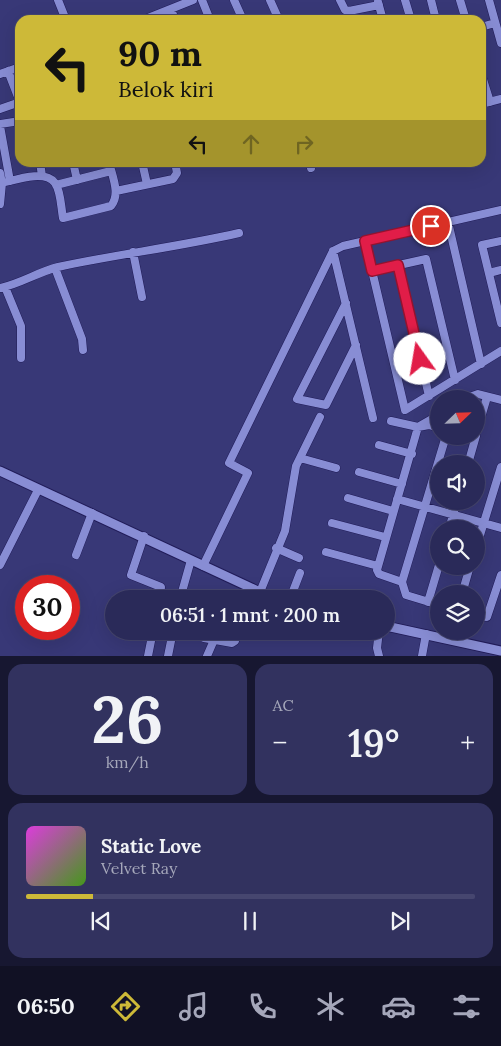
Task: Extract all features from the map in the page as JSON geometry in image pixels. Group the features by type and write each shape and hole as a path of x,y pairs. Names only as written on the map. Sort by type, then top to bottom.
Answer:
{"street":[{"path":"58,0 64,15"},
{"path":"156,15 194,0"},
{"path":"202,0 208,15"},
{"path":"234,0 241,15"},
{"path":"270,0 277,15"},
{"path":"340,0 345,10 349,11 379,2 382,15"},
{"path":"406,0 410,15"},
{"path":"431,0 435,15"},
{"path":"460,0 464,15"},
{"path":"489,0 501,43"},
{"path":"171,9 173,15"},
{"path":"486,26 495,23"},
{"path":"4,73 15,93"},
{"path":"486,103 501,99"},
{"path":"0,109 15,104"},
{"path":"0,204 6,182 3,173 0,125 15,122"},
{"path":"41,167 42,176"},
{"path":"74,167 77,180"},
{"path":"6,182 42,176 51,179 56,184 63,218 110,206 115,200 116,191 110,167"},
{"path":"143,167 147,184"},
{"path":"116,191 173,179 177,173 176,167"},
{"path":"56,184 111,171"},
{"path":"203,566 248,473 229,463 333,251 343,246 501,210"},
{"path":"448,222 481,364"},
{"path":"21,358 21,326 2,287 38,272 55,268 133,252 178,247 238,233"},
{"path":"365,241 404,409 408,410 501,351"},
{"path":"501,241 482,245 498,300 501,323"},
{"path":"333,251 373,418"},
{"path":"133,252 142,297"},
{"path":"372,271 426,259 455,380"},
{"path":"398,265 429,396"},
{"path":"55,268 83,344 83,350"},
{"path":"489,274 501,270"},
{"path":"346,303 297,399 326,405 356,345"},
{"path":"485,404 487,397 501,400"},
{"path":"0,471 38,490 144,536 256,590 288,517 293,480 300,458 320,417"},
{"path":"402,582 379,574 378,566 393,510 412,454 418,427 430,420"},
{"path":"391,421 418,427 430,425"},
{"path":"379,444 412,454"},
{"path":"436,575 428,602 406,595 402,582 426,508 444,445"},
{"path":"300,458 336,468"},
{"path":"485,520 501,467"},
{"path":"360,472 402,484"},
{"path":"0,565 38,490"},
{"path":"348,498 393,510"},
{"path":"397,498 472,520"},
{"path":"452,520 454,510"},
{"path":"76,555 92,513"},
{"path":"332,523 385,537"},
{"path":"485,523 501,528"},
{"path":"144,536 131,575 161,588 161,590"},
{"path":"276,548 299,558"},
{"path":"326,552 378,566"},
{"path":"183,590 191,560"},
{"path":"293,590 300,573"},
{"path":"485,617 488,617 501,575"},
{"path":"395,628 430,634"},
{"path":"422,656 426,634"},
{"path":"148,656 151,640"},
{"path":"168,656 171,640"},
{"path":"206,656 214,640 232,642 236,640"},
{"path":"378,640 379,656"},
{"path":"466,640 500,652"}],"route":[{"path":"420,359 398,265 372,271 365,241 431,226"}]}
